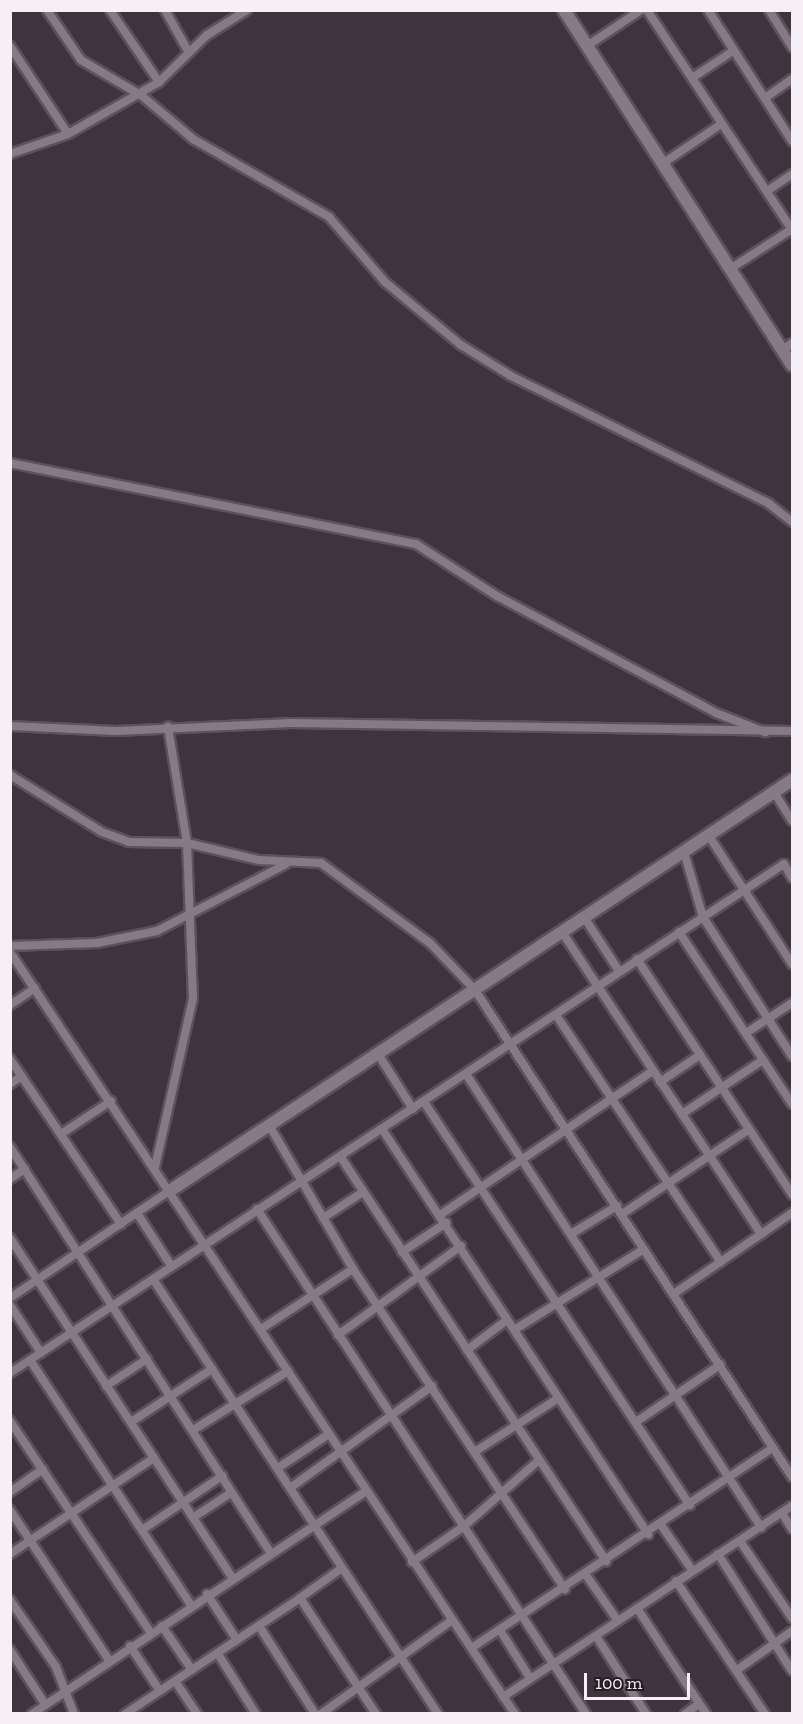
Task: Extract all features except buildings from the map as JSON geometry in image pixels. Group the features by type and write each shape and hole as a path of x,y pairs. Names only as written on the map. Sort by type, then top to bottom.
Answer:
{"street":[{"path":"47,10 81,60 138,94 193,139 329,217 385,282 486,361 768,503 792,522"},
{"path":"165,10 189,53"},
{"path":"10,154 68,134 159,82 230,14 247,10"},
{"path":"587,46 641,10"},
{"path":"648,10 792,230 730,269"},
{"path":"708,10 792,141"},
{"path":"769,10 792,47"},
{"path":"112,11 159,82"},
{"path":"567,12 730,269 788,346 792,364"},
{"path":"784,33 792,28"},
{"path":"10,46 68,134"},
{"path":"692,78 733,51"},
{"path":"765,98 792,79"},
{"path":"662,164 721,124"},
{"path":"767,191 792,174"},
{"path":"10,463 416,544 497,596 716,713 765,732"},
{"path":"10,726 168,728 292,723 792,731"},
{"path":"155,1167 192,1011 187,843 168,728"},
{"path":"10,775 114,837 187,843 288,863 321,863 351,880 430,943 475,990 675,1293 792,1477"},
{"path":"10,1298 792,780"},
{"path":"774,792 792,821"},
{"path":"709,836 792,960"},
{"path":"684,852 704,917 768,1019 789,1042 792,1056"},
{"path":"12,1370 510,1046 637,959 792,858"},
{"path":"10,946 97,943 157,932 191,917 288,863"},
{"path":"784,864 792,878"},
{"path":"584,918 619,972"},
{"path":"562,932 596,987 761,1234"},
{"path":"679,932 792,1101"},
{"path":"10,952 171,1190 340,1453 451,1621 473,1647 515,1713"},
{"path":"637,959 792,1194"},
{"path":"10,1005 35,988"},
{"path":"746,1033 792,1003"},
{"path":"556,1015 721,1262"},
{"path":"378,1054 413,1109"},
{"path":"660,1082 700,1055"},
{"path":"10,1059 121,1224"},
{"path":"681,1114 764,1060"},
{"path":"440,1215 565,1128 653,1071"},
{"path":"466,1074 761,1527"},
{"path":"10,1084 22,1076"},
{"path":"61,1134 111,1101"},
{"path":"424,1102 555,1304 690,1505"},
{"path":"269,1125 353,1269 476,1451 565,1589"},
{"path":"382,1129 461,1246 557,1399 648,1534"},
{"path":"622,1214 748,1130"},
{"path":"10,1147 271,1553"},
{"path":"339,1156 606,1562"},
{"path":"10,1179 25,1169"},
{"path":"322,1218 363,1192"},
{"path":"571,1234 617,1206"},
{"path":"257,1209 389,1416 586,1713"},
{"path":"137,1213 172,1266"},
{"path":"675,1293 792,1213"},
{"path":"402,1252 446,1223"},
{"path":"10,1238 232,1577"},
{"path":"338,1335 379,1308 417,1274 461,1246"},
{"path":"514,1330 644,1249"},
{"path":"261,1329 353,1269"},
{"path":"153,1279 438,1713"},
{"path":"10,1305 41,1353"},
{"path":"467,1350 507,1320"},
{"path":"106,1386 147,1359"},
{"path":"30,1360 191,1605"},
{"path":"636,1422 720,1365"},
{"path":"131,1422 213,1369"},
{"path":"192,1430 288,1371"},
{"path":"290,1488 432,1386"},
{"path":"476,1451 557,1399"},
{"path":"10,1421 44,1469 151,1634"},
{"path":"278,1468 329,1434"},
{"path":"473,1647 661,1526 773,1448"},
{"path":"10,1554 154,1458"},
{"path":"412,1562 463,1527 501,1489 539,1460"},
{"path":"10,1492 44,1469"},
{"path":"142,1530 222,1476"},
{"path":"32,1713 232,1577 315,1526 366,1491"},
{"path":"194,1518 232,1492"},
{"path":"503,1697 792,1506"},
{"path":"10,1509 109,1660"},
{"path":"782,1513 792,1529"},
{"path":"661,1526 692,1570"},
{"path":"740,1541 792,1618"},
{"path":"718,1554 792,1671"},
{"path":"124,1713 136,1710 160,1690 218,1654 342,1568"},
{"path":"586,1575 618,1621"},
{"path":"676,1581 737,1670 760,1712"},
{"path":"207,1594 237,1640"},
{"path":"300,1598 375,1713"},
{"path":"10,1600 13,1610 56,1667 75,1713"},
{"path":"637,1608 706,1713"},
{"path":"321,1713 356,1684 451,1621"},
{"path":"162,1626 192,1670"},
{"path":"259,1626 315,1713"},
{"path":"500,1630 530,1678"},
{"path":"737,1670 792,1631"},
{"path":"596,1636 646,1713"},
{"path":"130,1646 160,1690"},
{"path":"10,1650 45,1704"},
{"path":"218,1654 256,1713"},
{"path":"175,1681 197,1713"},
{"path":"685,1713 699,1704"}]}
